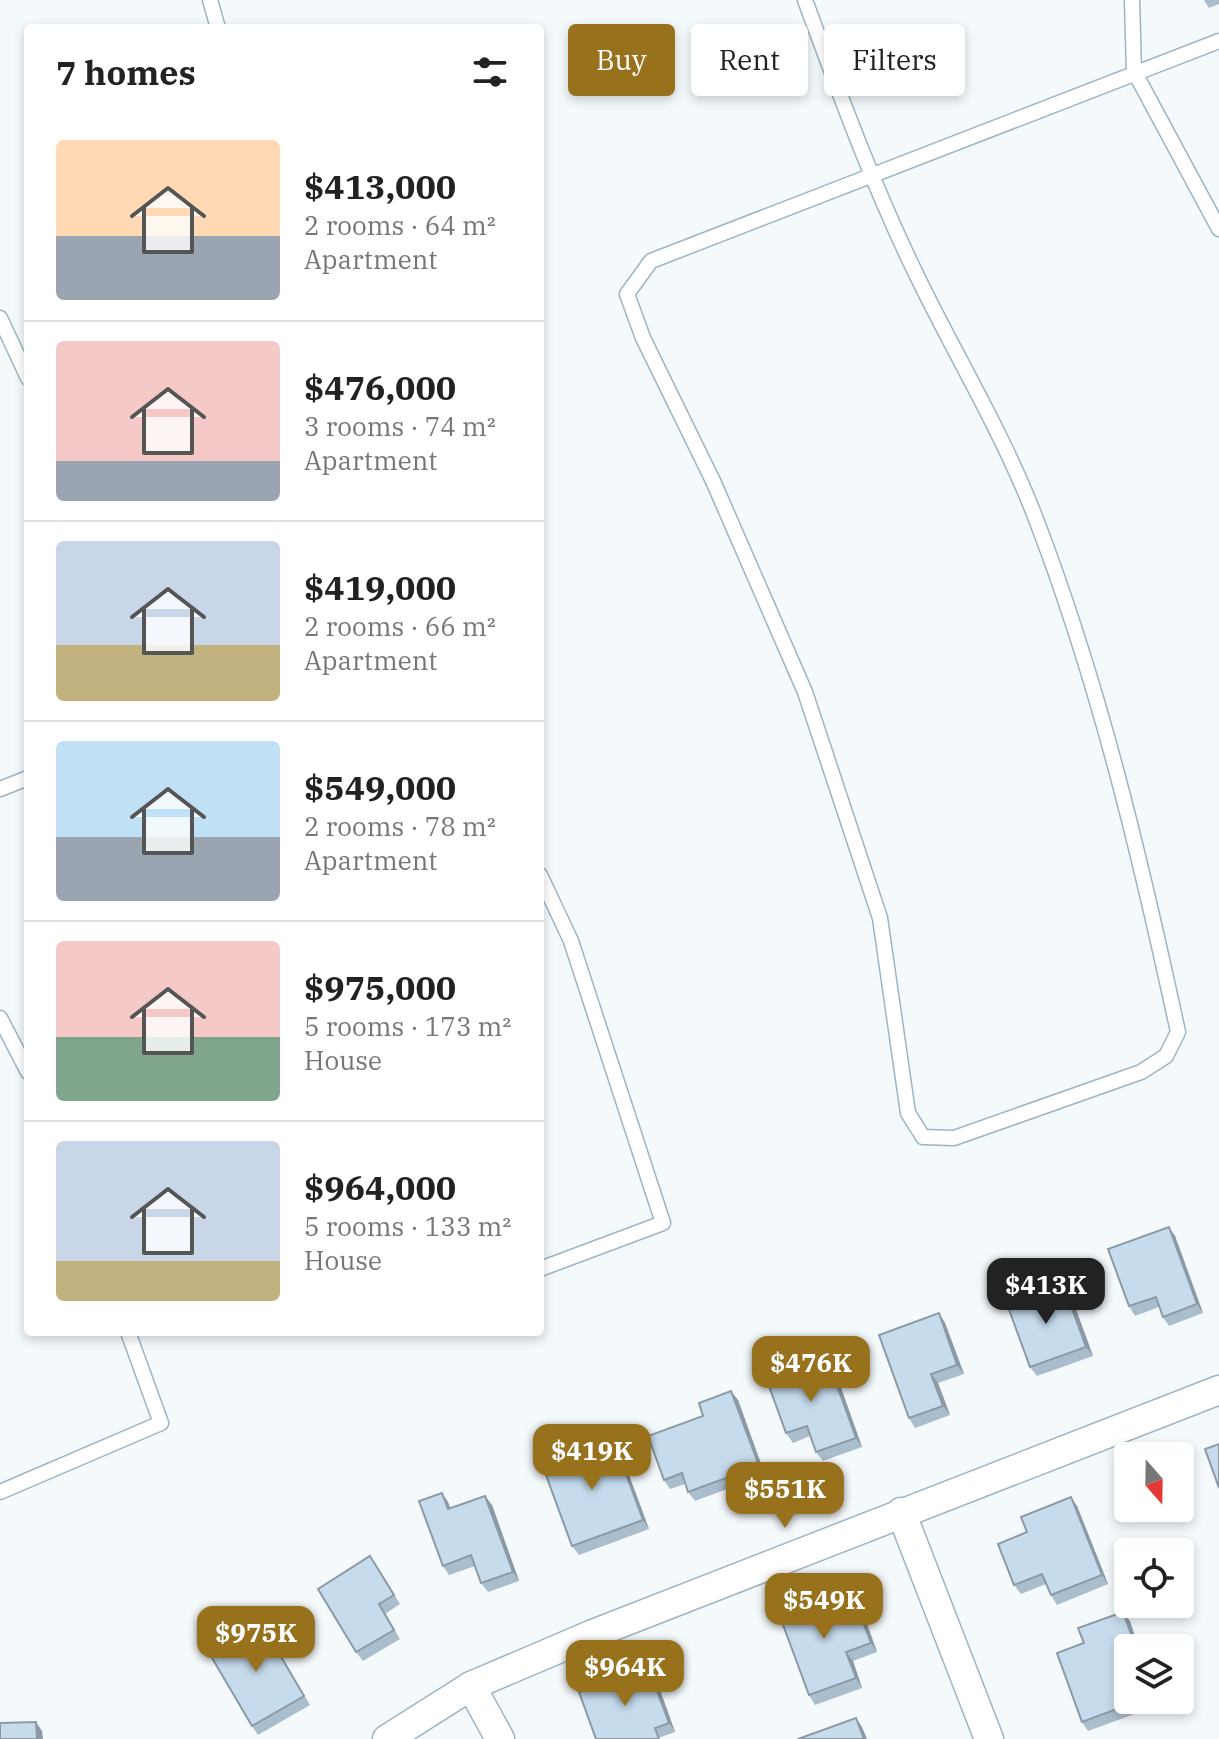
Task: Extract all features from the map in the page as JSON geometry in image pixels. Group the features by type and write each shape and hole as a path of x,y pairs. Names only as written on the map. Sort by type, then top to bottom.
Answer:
{"street":[{"path":"387,1739 471,1686 901,1512 1219,1390"},
{"path":"901,1512 989,1739"},
{"path":"471,1686 500,1739"}],"lane":[{"path":"210,0 217,24"},
{"path":"805,0 870,175 920,283 981,395 1033,511 1073,619 1134,830 1178,1032 1166,1056 1141,1072 954,1138 923,1137 908,1113 880,918 805,692 713,481 643,338 627,294 651,261 870,175 1134,71 1219,41"},
{"path":"1132,0 1134,71 1219,229"},
{"path":"0,318 24,369"},
{"path":"0,789 24,780"},
{"path":"544,884 571,941 663,1223 544,1268"},
{"path":"0,1018 24,1064"},
{"path":"0,1492 161,1423 129,1336"}],"building":[{"path":"1169,1227 1197,1304 1163,1317 1156,1297 1129,1306 1108,1249"},
{"path":"1063,1284 1086,1347 1030,1367 1007,1304"},
{"path":"939,1313 957,1365 931,1374 943,1406 909,1418 879,1335"},
{"path":"828,1361 856,1438 816,1452 807,1426 786,1433 764,1372 785,1364 790,1375"},
{"path":"731,1391 759,1466 688,1492 682,1473 664,1480 648,1436 703,1416 699,1403"},
{"path":"613,1439 643,1520 572,1546 542,1464"},
{"path":"1219,1444 1219,1488 1205,1449"},
{"path":"442,1493 448,1509 485,1496 513,1572 481,1583 471,1555 443,1566 419,1501"},
{"path":"1071,1497 1102,1575 1051,1595 1042,1574 1014,1585 998,1544 1027,1532 1021,1517"},
{"path":"370,1556 394,1595 379,1604 394,1630 356,1652 318,1589"},
{"path":"828,1593 835,1612 856,1604 871,1643 846,1652 856,1678 809,1695 778,1611"},
{"path":"1114,1615 1114,1618 1125,1618 1131,1634 1114,1634 1114,1710 1082,1722 1057,1653 1084,1643 1078,1628"},
{"path":"260,1621 304,1696 252,1726 208,1651"},
{"path":"648,1667 669,1723 655,1728 659,1739 596,1739 579,1692"},
{"path":"856,1718 864,1739 798,1739"},
{"path":"36,1722 37,1739 0,1739 0,1723"}]}
